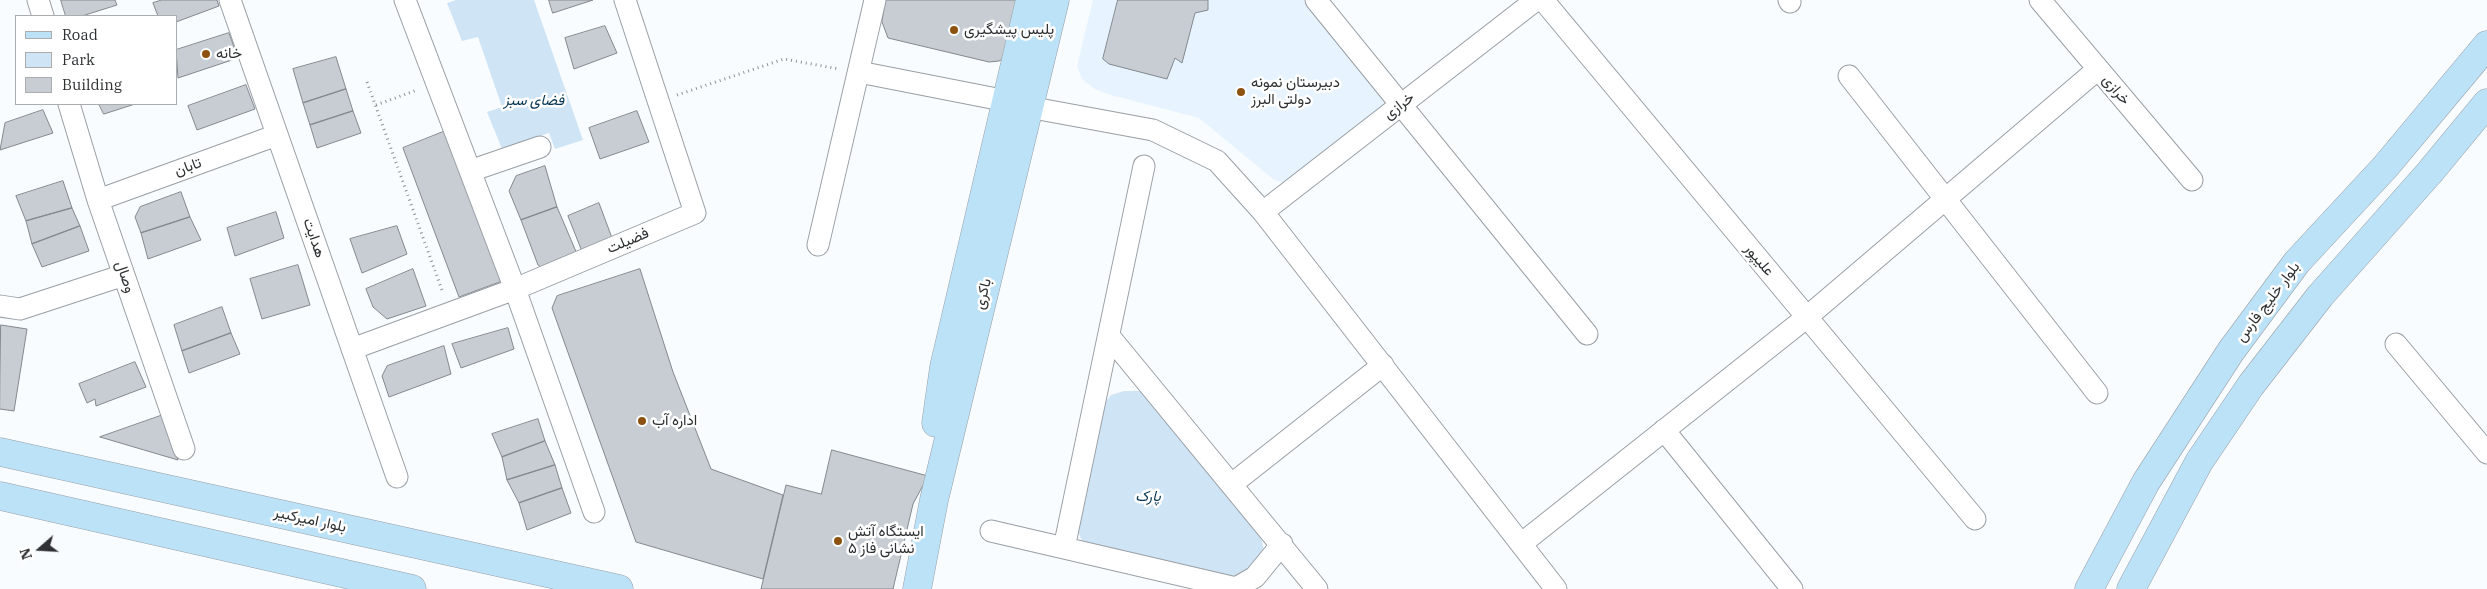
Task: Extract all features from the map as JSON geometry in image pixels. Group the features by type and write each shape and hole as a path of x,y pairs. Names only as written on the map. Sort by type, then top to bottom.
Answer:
{"street":[{"path":"38,0 43,15"},
{"name":"هدایت","path":"230,0 397,477"},
{"path":"406,0 515,289 594,512"},
{"name":"فضیلت","path":"352,349 515,289 694,213 625,0"},
{"path":"818,246 875,0"},
{"name":"باکری","path":"917,589 934,500 1018,104 1030,0"},
{"name":"باکری","path":"898,589 914,503 928,476 944,367 1018,104 1055,0"},
{"path":"1316,0 1587,334"},
{"name":"خرازی","path":"1263,212 1536,0"},
{"name":"علیپور","path":"1543,0 1976,519"},
{"name":"خرازی","path":"2040,0 2192,180"},
{"name":"بلوار خلیج فارس","path":"2088,589 2146,482 2231,351 2297,262 2386,166 2487,45"},
{"path":"1521,544 1807,317 2098,69"},
{"path":"859,72 1153,130 1216,161 1263,212 1556,589"},
{"path":"1849,76 2097,393"},
{"path":"2131,589 2199,462 2251,385 2320,296 2430,172 2487,103"},
{"name":"وصال","path":"69,105 98,200 184,449"},
{"name":"تابان","path":"98,200 277,135"},
{"path":"470,170 540,148"},
{"path":"1064,548 1144,166"},
{"path":"0,306 20,309 124,275"},
{"path":"1109,336 1282,544 1317,589"},
{"path":"2396,344 2487,453"},
{"path":"1232,484 1383,365"},
{"path":"1664,430 1792,589"},
{"name":"بلوار امیرکبیر","path":"0,452 619,589"},
{"path":"0,496 412,589"},
{"path":"991,531 1237,588 1255,577 1282,544"}],"path":[{"path":"658,102 784,59 859,72"},
{"path":"367,82 445,298"},
{"path":"376,105 436,83"}],"shaded area":[{"name":"دبیرستان نمونه دولتی البرز","path":"1093,0 1303,0 1387,100 1387,116 1288,184 1274,180 1199,118 1107,94 1095,89 1082,79 1077,66"}],"green space":[{"name":"فضای سبز","path":"456,0 534,0 583,140 555,149 549,133 502,149 487,112 502,107 478,37 462,41 447,3"},
{"name":"پارک","path":"1124,391 1142,391 1261,536 1264,552 1249,580 1090,548 1081,539 1077,528 1103,405 1111,395"}],"building":[{"path":"61,0 115,0 117,5 85,15 66,15"},
{"name":"خانه","path":"162,0 217,0 219,6 178,21 178,15 158,15 153,3"},
{"path":"549,0 593,0 553,13"},
{"name":"پلیس پیشگیری","path":"886,0 1029,0 1018,52 999,61 989,62 888,38 882,22"},
{"path":"1118,0 1208,0 1208,10 1195,13 1182,63 1175,58 1167,79 1109,64 1103,59"},
{"path":"605,26 617,53 574,69 565,38"},
{"name":"خانه","path":"229,33 238,58 178,78 178,49"},
{"path":"336,57 346,89 303,103 293,69"},
{"name":"خانه","path":"246,85 255,109 197,130 188,106"},
{"path":"346,89 353,111 310,125 303,103"},
{"path":"100,105 132,105 104,114"},
{"path":"43,110 53,133 0,150 5,123"},
{"path":"353,111 361,133 317,148 310,125"},
{"path":"637,111 649,142 600,159 589,128"},
{"path":"448,130 505,280 459,297 403,148"},
{"path":"545,166 557,207 521,220 509,191 516,176"},
{"path":"63,181 72,208 26,221 16,196"},
{"path":"181,192 190,217 141,233 135,217 140,207"},
{"path":"599,203 615,246 585,259 568,216"},
{"path":"557,207 580,261 549,274 538,265 521,220"},
{"path":"72,208 80,226 32,244 26,221"},
{"path":"276,212 284,238 235,256 227,228"},
{"path":"190,217 201,240 148,259 141,233"},
{"path":"80,226 89,251 42,267 32,244"},
{"path":"397,226 407,254 362,273 350,239"},
{"path":"298,265 310,305 262,319 250,279"},
{"path":"413,269 426,306 387,319 373,307 366,289"},
{"name":"اداره آب","path":"640,269 673,372 711,469 783,495 763,579 636,542 552,308 557,296"},
{"path":"222,307 231,333 182,351 174,325"},
{"path":"1,325 27,329 14,411 0,409"},
{"path":"508,328 514,349 461,368 452,344"},
{"path":"231,333 240,354 189,373 182,351"},
{"path":"444,346 451,374 389,397 382,376 387,366"},
{"path":"135,362 146,387 96,406 95,399 87,403 79,384"},
{"path":"163,415 178,460 100,437"},
{"path":"538,419 545,441 502,457 492,434"},
{"path":"545,441 555,465 507,480 502,457"},
{"name":"ایستگاه آتش نشانی فاز ۵","path":"832,450 928,476 913,504 893,589 761,589 786,485 821,494"},
{"path":"555,465 562,488 519,503 507,480"},
{"path":"562,488 571,513 527,530 519,503"}],"place":[{"name":"پلیس پیشگیری","path":"954,30"},
{"name":"خانه","path":"206,54"},
{"name":"دبیرستان نمونه دولتی البرز","path":"1241,92"},
{"name":"اداره آب","path":"642,421"},
{"name":"ایستگاه آتش نشانی فاز ۵","path":"838,541"}]}
